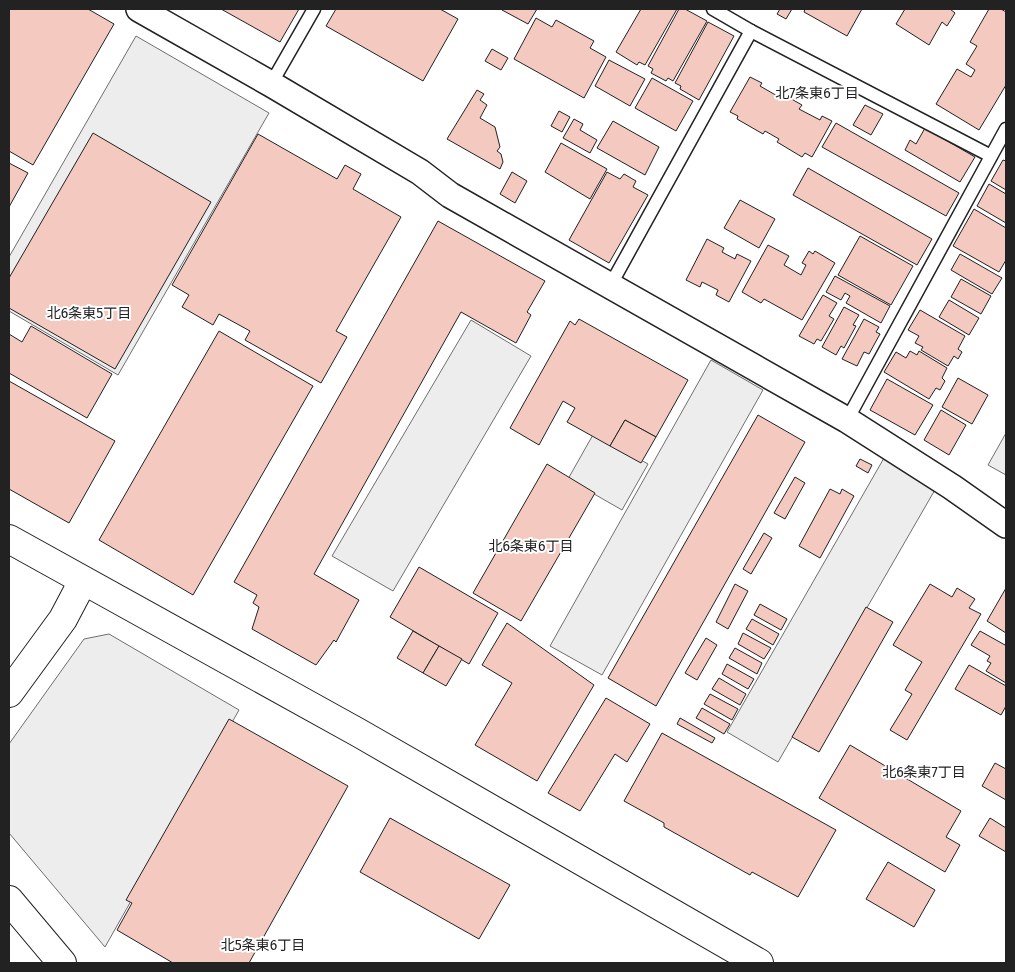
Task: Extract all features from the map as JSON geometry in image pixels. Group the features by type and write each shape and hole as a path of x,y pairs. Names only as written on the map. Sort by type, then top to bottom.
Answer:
{"street":[{"path":"139,9 420,172 450,195 847,420 952,487 1006,526"},
{"path":"9,539 359,733 759,963"},
{"path":"9,693 63,619 83,581"},
{"path":"9,900 62,963"}],"lane":[{"path":"271,84 314,9"},
{"path":"713,9 751,31 991,156"},
{"path":"610,286 751,31"},
{"path":"847,420 1006,129"}],"shaded area":[{"path":"136,36 269,113 118,375 9,311 9,257"},
{"path":"471,320 531,356 393,591 332,556"},
{"path":"711,360 763,390 602,675 550,646"},
{"path":"594,433 648,464 622,510 568,479"},
{"path":"1006,433 1006,475 988,465"},
{"path":"884,458 936,488 778,762 727,732"},
{"path":"109,634 239,710 105,947 9,833 9,744 84,639"}],"building":[{"path":"10,9 88,9 114,24 33,165 9,151"},
{"path":"221,9 299,9 280,42"},
{"path":"336,9 440,9 458,19 423,81 326,26"},
{"path":"503,9 537,9 528,24"},
{"path":"641,9 677,9 645,65 639,62 637,65 616,52"},
{"path":"679,9 685,9 707,21 673,81 668,78 666,81 651,73 653,69 648,66"},
{"path":"780,9 792,9 786,19 777,14"},
{"path":"805,9 862,9 847,36 804,12"},
{"path":"905,9 950,9 955,13 947,26 942,22 929,45 896,24"},
{"path":"989,9 1001,9 1006,12 1006,85 979,130 936,104 957,69 971,77 975,70 966,64 977,46 970,42"},
{"path":"536,18 552,27 556,20 594,41 590,48 606,57 584,98 514,59"},
{"path":"708,22 734,36 699,100 680,89 681,86 675,83"},
{"path":"492,49 508,58 501,70 485,61"},
{"path":"609,60 645,79 630,106 595,86"},
{"path":"750,77 762,83 760,86 779,97 781,93 802,105 799,109 820,120 822,116 832,121 812,157 805,153 802,157 777,142 779,139 765,131 763,134 737,119 738,116 730,112"},
{"path":"652,78 693,101 676,131 635,108"},
{"path":"477,90 484,94 480,100 487,105 480,118 495,127 500,147 497,151 501,154 503,162 500,169 447,139"},
{"path":"865,105 883,114 871,135 853,125"},
{"path":"559,111 570,117 562,132 551,126"},
{"path":"574,119 583,124 580,130 597,140 590,153 563,138"},
{"path":"613,121 659,147 645,175 597,148"},
{"path":"836,123 959,193 946,216 822,147"},
{"path":"925,128 975,157 960,182 905,150 910,140 916,144"},
{"path":"93,133 211,202 115,369 9,308 9,278"},
{"path":"258,134 337,179 345,165 361,174 353,189 401,217 336,331 347,337 321,383 245,340 250,331 219,314 213,325 182,307 189,295 172,285"},
{"path":"561,143 607,169 590,199 545,172"},
{"path":"1003,160 1006,161 1006,190 991,181"},
{"path":"9,163 28,173 9,207"},
{"path":"808,168 932,239 917,265 793,195"},
{"path":"512,172 527,181 515,203 500,194"},
{"path":"607,172 620,179 624,174 636,181 633,187 648,195 609,263 569,240"},
{"path":"989,184 1006,194 1006,223 977,206"},
{"path":"740,200 775,219 759,248 724,228"},
{"path":"974,209 1006,228 1006,260 999,272 953,246"},
{"path":"438,221 545,281 527,312 531,315 516,343 461,312 314,574 359,600 336,642 334,640 316,665 252,629 259,607 253,603 257,595 234,582"},
{"path":"860,236 913,266 891,305 838,275"},
{"path":"707,239 724,248 722,252 735,259 737,254 751,261 729,302 716,295 718,290 702,282 700,287 686,280"},
{"path":"768,245 789,256 784,265 801,275 806,265 802,263 809,251 813,254 815,251 835,263 802,320 764,299 761,303 742,292"},
{"path":"960,254 1002,278 992,294 951,270"},
{"path":"835,276 890,306 881,323 846,303 850,296 845,293 841,300 826,292"},
{"path":"961,279 991,296 981,314 951,297"},
{"path":"823,295 837,303 829,316 834,319 821,341 817,339 814,344 799,336"},
{"path":"949,300 979,318 969,335 939,317"},
{"path":"844,307 859,315 853,325 856,326 844,348 841,346 836,355 822,347"},
{"path":"920,310 965,336 958,349 962,352 958,359 954,356 948,366 921,350 923,347 915,343 919,336 908,330"},
{"path":"579,319 688,380 656,437 625,420 610,446 567,422 575,408 563,401 539,445 510,428 570,321 575,325"},
{"path":"864,319 879,327 876,332 880,334 869,354 864,352 857,366 842,359"},
{"path":"31,326 112,374 87,418 9,373 9,334 22,342"},
{"path":"219,331 313,386 193,595 99,540"},
{"path":"910,351 917,355 919,351 947,368 942,378 945,381 940,390 936,388 929,399 884,372 896,352 906,358"},
{"path":"958,378 988,395 972,424 942,407"},
{"path":"887,379 933,405 915,435 870,410"},
{"path":"9,381 115,441 69,523 9,489"},
{"path":"941,410 966,425 949,455 924,440"},
{"path":"758,415 805,442 656,706 608,678"},
{"path":"625,420 656,437 641,463 610,446"},
{"path":"860,459 872,465 868,473 856,466"},
{"path":"547,464 595,493 521,621 473,593"},
{"path":"795,477 805,483 785,519 774,513"},
{"path":"830,489 840,494 842,489 854,496 820,558 799,546"},
{"path":"764,533 772,538 751,574 743,569"},
{"path":"419,567 498,613 469,664 390,617"},
{"path":"735,584 748,591 728,629 716,622"},
{"path":"930,584 952,597 957,588 975,599 969,608 981,614 907,740 890,730 912,694 905,690 922,662 893,645"},
{"path":"1006,588 1006,633 987,621"},
{"path":"760,604 787,619 781,630 754,615"},
{"path":"866,607 893,622 819,752 792,737"},
{"path":"752,619 779,634 773,645 746,629"},
{"path":"507,623 594,685 537,781 475,745 512,683 482,665"},
{"path":"413,631 439,646 423,673 397,658"},
{"path":"980,631 1005,645 1006,643 1006,683 986,671 991,663 987,661 990,656 971,645"},
{"path":"743,633 771,648 764,659 738,644"},
{"path":"706,638 717,645 697,680 685,673"},
{"path":"439,646 462,659 446,686 423,673"},
{"path":"735,648 762,663 757,674 729,658"},
{"path":"727,664 754,679 748,689 722,674"},
{"path":"969,665 1006,686 1006,706 1001,715 955,689"},
{"path":"719,678 746,694 740,705 712,689"},
{"path":"710,694 738,709 732,720 704,704"},
{"path":"606,698 650,724 627,762 615,754 580,811 548,793"},
{"path":"702,708 730,724 724,734 696,718"},
{"path":"680,718 715,738 712,743 677,724"},
{"path":"229,719 348,786 249,963 173,963 117,930 132,903 126,900"},
{"path":"662,733 836,830 798,897 752,872 750,875 664,827 664,823 624,801"},
{"path":"850,745 961,811 946,837 960,845 945,872 819,798"},
{"path":"995,763 1006,769 1006,800 982,786"},
{"path":"390,818 510,885 479,939 360,872"},
{"path":"990,818 1006,828 1006,852 979,836"},
{"path":"888,862 935,890 914,927 866,899"}],"district":[{"name":"北7条東6丁目","path":"817,93"},
{"name":"北6条東5丁目","path":"89,313"},
{"name":"北6条東6丁目","path":"531,546"},
{"name":"北6条東7丁目","path":"924,772"},
{"name":"北5条東6丁目","path":"263,945"}]}
